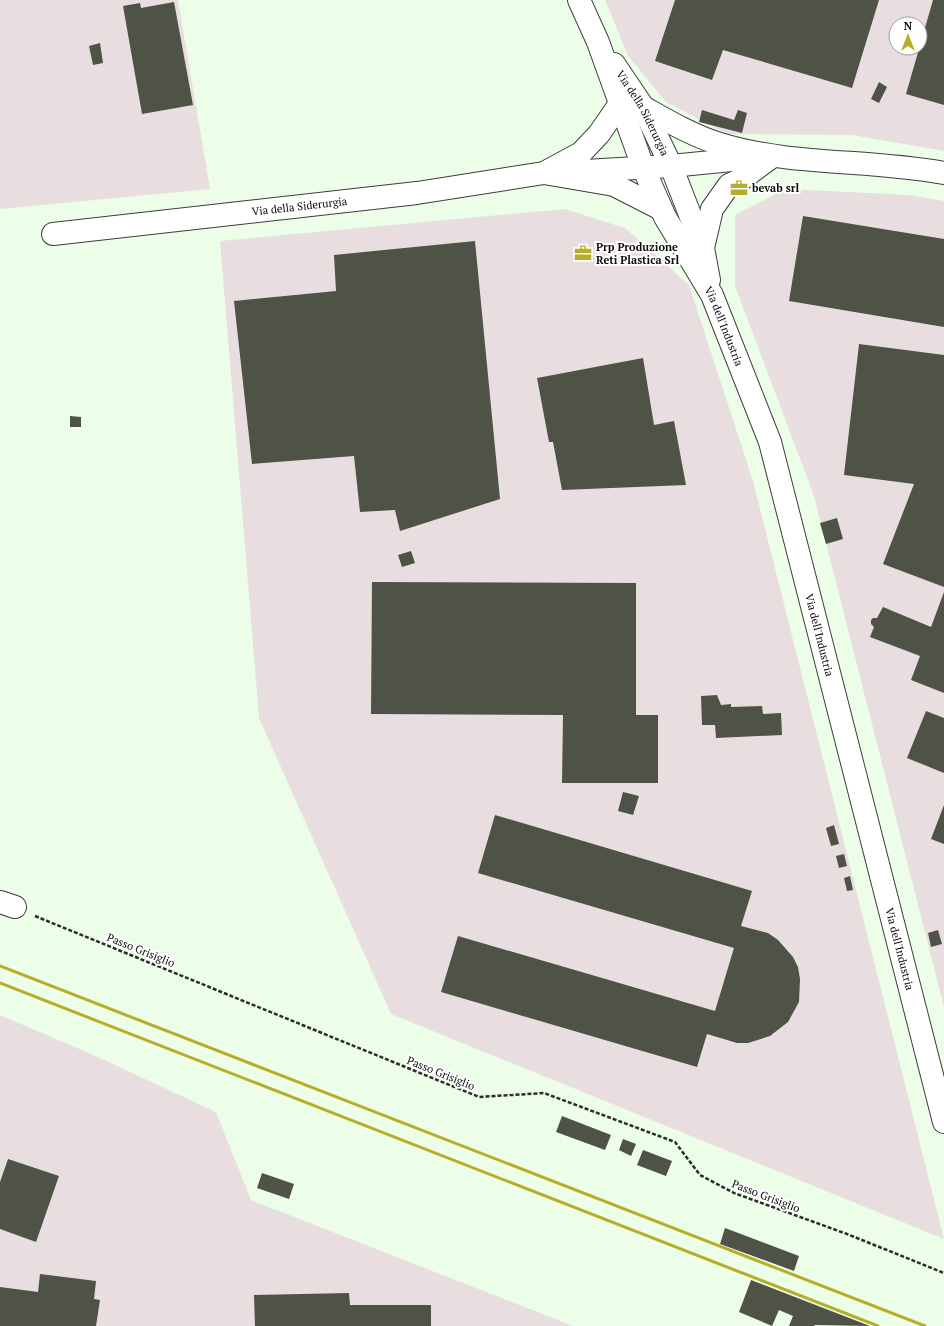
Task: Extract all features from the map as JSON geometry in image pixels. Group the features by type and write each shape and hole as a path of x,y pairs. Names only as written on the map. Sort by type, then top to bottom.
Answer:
{"street":[{"name":"Via della Siderurgia","path":"580,0 598,42 619,105 643,167"},
{"name":"Via della Siderurgia","path":"598,42 643,107 671,166"},
{"name":"Via della Siderurgia","path":"53,234 417,194 544,173 581,153 600,134 619,105"},
{"path":"643,107 688,132 720,144 773,156 916,167 944,173"},
{"path":"544,173 671,166 773,156"},
{"path":"703,248 712,209 729,185 742,179 773,156"},
{"path":"671,166 703,248 712,295"},
{"name":"Via dell'Industria","path":"643,167 661,209 712,295 770,442 944,1122"},
{"name":"Via della Siderurgia","path":"544,173 614,185 661,209"}],"path":[{"name":"Passo Grisiglio","path":"7,905 479,1097 544,1093 675,1142 700,1175 734,1193 847,1234 944,1273"}],"shaded area":[{"path":"0,0 178,0 210,189 0,209"},
{"path":"605,0 944,0 944,151 852,135 727,134 666,102 628,56"},
{"path":"786,189 909,195 944,201 944,1007 814,496 735,286 735,215"},
{"path":"565,209 625,228 689,285 753,481 944,1239 391,1014 259,718 220,241"},
{"path":"0,1015 89,1053 216,1112 251,1200 573,1326 0,1326"}],"building":[{"path":"675,0 879,0 852,88 723,50 712,80 655,61"},
{"path":"933,0 944,0 944,105 906,94 917,56 928,56 928,17"},
{"path":"174,2 193,105 142,114 123,6 140,3 141,8"},
{"path":"100,43 103,63 93,65 89,46"},
{"path":"879,82 887,87 879,103 871,99"},
{"path":"702,110 734,120 738,110 747,113 742,133 699,122"},
{"path":"803,216 944,239 944,327 789,301"},
{"path":"475,241 500,499 400,531 395,510 360,512 354,456 252,464 234,301 336,291 334,255"},
{"path":"859,344 944,355 944,587 883,564 914,484 844,475"},
{"path":"643,358 654,425 674,421 686,485 562,490 553,442 549,442 537,378"},
{"path":"70,416 81,417 81,427 70,427"},
{"path":"837,518 843,539 826,544 820,523"},
{"path":"411,551 415,563 402,567 398,555"},
{"path":"372,582 636,583 636,715 658,715 658,783 562,783 563,715 371,714"},
{"path":"944,592 944,693 911,680 920,656 870,637 874,627 871,624 871,620 873,618 877,618 883,607 931,627"},
{"path":"717,695 721,705 731,704 731,707 762,706 763,714 781,713 782,735 716,738 715,725 702,725 701,696"},
{"path":"926,711 944,718 944,773 907,758"},
{"path":"623,792 639,796 633,815 618,811"},
{"path":"944,805 944,844 931,839"},
{"path":"495,815 752,891 741,926 768,933 778,940 793,957 798,967 800,979 799,1002 788,1022 770,1036 748,1043 737,1043 707,1034 697,1067 441,992 458,936 715,1011 734,948 478,873"},
{"path":"834,825 839,844 831,846 826,828"},
{"path":"844,854 847,866 839,868 836,856"},
{"path":"850,876 853,890 847,891 844,878"},
{"path":"938,930 942,944 931,947 928,933"},
{"path":"562,1116 611,1135 605,1150 556,1132"},
{"path":"623,1139 636,1144 631,1156 619,1150"},
{"path":"643,1150 672,1161 666,1176 637,1165"},
{"path":"8,1159 59,1176 36,1242 0,1229 0,1182"},
{"path":"262,1173 294,1184 289,1199 257,1188"},
{"path":"725,1228 799,1256 794,1271 720,1244"},
{"path":"40,1274 96,1281 94,1299 100,1300 96,1326 0,1326 0,1287 38,1292"},
{"path":"751,1280 870,1326 789,1326 793,1316 779,1310 772,1326 739,1312"},
{"path":"349,1293 350,1305 431,1305 431,1326 255,1326 254,1295"}],"railway":[{"path":"0,966 925,1326"},
{"path":"0,983 878,1326"}],"place":[{"name":"bevab srl","path":"739,188"},
{"name":"Prp Produzione Reti Plastica Srl","path":"583,253"}]}
